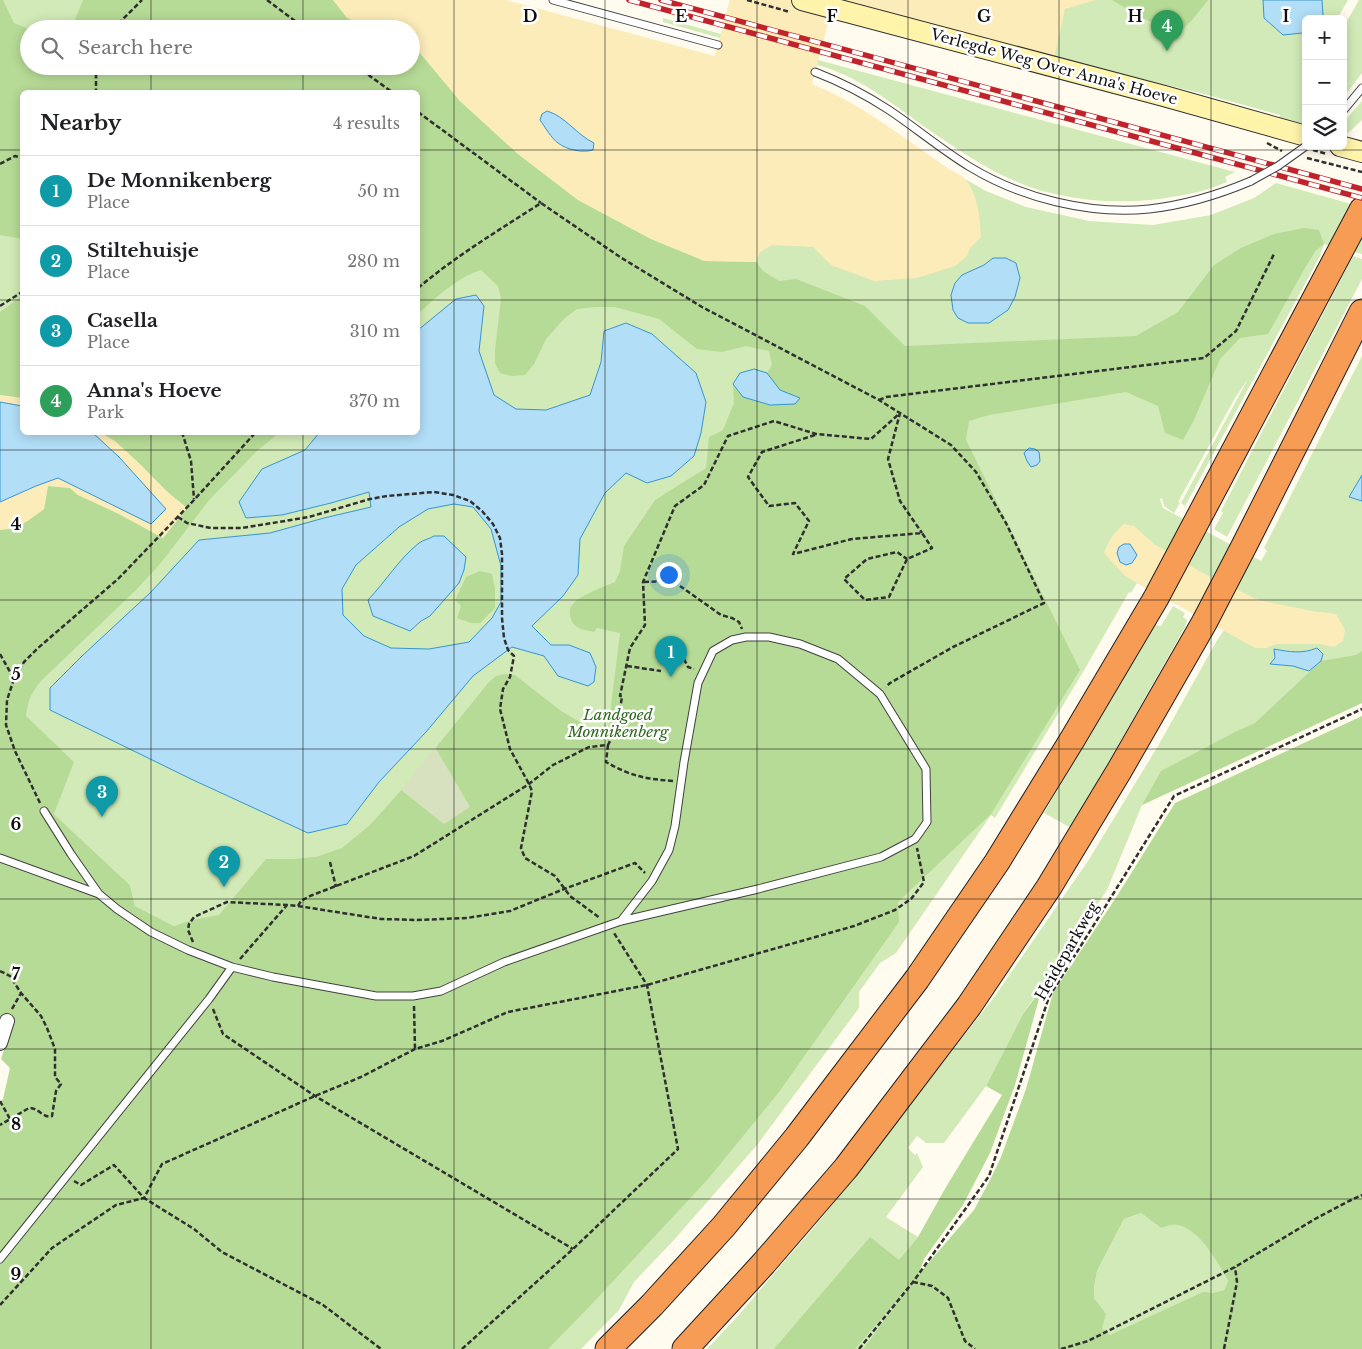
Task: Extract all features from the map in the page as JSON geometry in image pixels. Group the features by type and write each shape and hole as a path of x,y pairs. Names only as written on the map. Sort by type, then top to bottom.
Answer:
{"highway":[{"path":"608,1349 652,1305 724,1226 797,1137 917,979 1002,854 1156,598 1362,210"},
{"path":"685,1349 764,1263 846,1168 969,1006 1054,879 1120,771 1204,623 1362,312"}],"main road":[{"name":"Verlegde Weg Over Anna's Hoeve","path":"802,0 1164,96 1302,135"},
{"path":"1347,148 1362,152"}],"street":[{"path":"0,1043 7,1021"}],"lane":[{"path":"553,0 718,45"},
{"path":"815,72 840,82 870,98 970,167 1005,185 1043,199 1083,207 1116,210 1147,209 1178,205 1211,197 1251,181 1278,166 1302,149"},
{"path":"1347,106 1362,88"},
{"path":"44,811 99,894 117,910 151,932 232,968 376,996 413,996 441,991 504,962 621,921 758,889 881,857 915,840 927,822 926,769 880,694 838,658 800,644 769,637 746,637 732,640 713,651 698,683 675,826 668,850 652,881 621,921"},
{"path":"0,858 99,894"},
{"path":"0,1258 232,968"}],"path":[{"path":"122,20 142,0"},
{"path":"267,0 294,20"},
{"path":"96,75 96,90"},
{"path":"368,75 389,90"},
{"path":"420,113 541,204 620,257 702,307 879,400 951,445 976,472 1006,523 1044,603 953,647 890,682 880,694"},
{"path":"0,164 16,156 20,157"},
{"path":"420,286 466,252 541,204"},
{"path":"879,400 886,397 1204,358 1236,332 1274,254"},
{"path":"0,306 20,293"},
{"path":"681,782 635,776 606,762 608,745 618,725 622,696 620,696 630,648 645,624 643,582 675,506 704,485 728,436 774,421 816,434 871,439 900,414"},
{"path":"900,414 888,460 900,501 932,548 907,559 889,597 865,600 844,579 867,559 897,552 907,559"},
{"path":"816,434 762,452 748,477 769,506 795,504 809,521 793,554 852,539 922,533"},
{"path":"183,435 191,461 194,500"},
{"path":"44,811 14,751 6,725 7,700 14,679 24,662 118,579 253,435"},
{"path":"178,517 186,523 211,528 242,528 309,517 370,499 434,492 453,495 470,501 493,524 500,538 504,638 508,650 514,656 510,678 503,690 500,709 510,749 532,791 521,848 526,858 556,876 570,896 609,925 647,985 678,1149 573,1249 462,1349"},
{"path":"643,582 673,581 721,615 739,622 746,637"},
{"path":"0,654 14,679"},
{"path":"684,659 688,667 703,673"},
{"path":"627,666 661,671"},
{"name":"Heideparkweg","path":"859,1349 913,1282 989,1176 1049,997 1174,796 1362,709"},
{"path":"298,906 301,901 310,896 414,856 529,784 553,765 589,747 608,745"},
{"path":"0,1305 52,1248 116,1205 144,1198 162,1164 361,1077 415,1050 442,1041 508,1012 647,985 854,926 895,910 911,899 924,882 915,840"},
{"path":"330,862 336,887"},
{"path":"188,950 194,944 188,930 189,924 194,917 227,902 298,906 381,919 468,918 510,911 635,863 652,881"},
{"path":"232,968 287,905"},
{"path":"0,971 10,976 20,993 41,1016 48,1028 55,1050 55,1077 61,1084 56,1091 52,1116 46,1117 33,1108 29,1108 0,1125"},
{"path":"7,1021 20,993"},
{"path":"413,996 415,1050"},
{"path":"209,999 223,1034 315,1096 573,1249"},
{"path":"0,1101 10,1119"},
{"path":"66,1177 81,1185 114,1165 144,1198 194,1229 222,1252 323,1306 381,1349"},
{"path":"1061,1349 1088,1340 1235,1267 1362,1195"},
{"path":"1224,1349 1237,1282 1235,1267"},
{"path":"913,1282 932,1286 948,1298 965,1340 975,1349"}],"green space":[{"name":"Landgoed Monnikenberg","path":"0,0 434,0 710,77 720,38 663,22 663,18 721,34 730,0 834,0 818,60 1235,172 1225,177 1227,182 1205,190 1180,196 1145,200 1091,200 1046,192 988,168 860,83 817,65 806,104 973,193 965,179 986,191 1026,207 1089,221 1153,225 1211,215 1254,198 1276,183 1362,207 1362,254 1324,244 1320,256 1185,506 1181,503 1248,379 1235,398 1178,502 1180,503 1174,513 1164,506 1162,498 1160,499 1163,508 1261,561 1267,551 1264,548 1362,356 1362,703 1142,805 1107,890 1023,1014 986,1086 944,1143 925,1143 917,1136 908,1148 915,1155 917,1153 923,1167 886,1217 918,1237 900,1260 918,1275 863,1349 707,1349 821,1219 995,996 1088,861 1158,746 1224,630 1137,583 1131,593 1129,592 995,818 991,815 896,953 880,963 859,992 859,1008 757,1145 673,1241 634,1282 619,1310 581,1349 0,1349 0,1225 185,989 0,894","holes":["72,765 54,813 60,785","54,814 130,885 135,906 174,926 191,920 211,917 188,943 87,886 51,830"]},
{"path":"0,0 3,0 14,23 20,25 20,75 420,75 420,53 460,101 518,154 578,200 651,239 704,261 756,262 763,271 779,281 796,279 865,306 905,346 1136,336 1178,312 1214,265 1241,248 1274,234 1304,228 1319,230 1324,244 1316,250 1268,334 1240,338 1220,359 1194,420 1183,440 1165,433 1158,406 1126,392 989,415 969,421 966,440 1080,670 991,814 898,902 899,922 779,1092 708,1179 548,1349 0,1349 0,1102 3,1099 10,1068 1,1059 12,1026 0,1021 0,530 12,529 44,509 48,486 70,488 78,495 119,514 163,538 187,508 127,452 104,435 277,435 258,450 210,499 160,564 136,590 41,681 32,693 28,705 26,716 74,762 54,814 130,885 135,906 174,926 191,920 219,915 266,859 316,857 342,848 371,824 496,676 505,674 515,675 561,711 607,738 620,633 597,628 594,632 577,627 570,617 571,607 581,597 615,582 620,571 624,546 655,500 706,468 709,437 723,430 734,403 733,384 743,397 780,390 767,373 772,365 769,351 746,346 722,352 697,349 659,319 615,307 577,309 565,318 546,339 534,364 525,375 511,376 500,373 495,363 495,350 501,298 498,286 481,270 455,283 420,312 420,90 20,90 20,239 0,235"},
{"path":"83,0 333,0 348,18 353,20 75,20"},
{"path":"834,0 1348,0 1339,15 1302,15 1302,125 1278,120 1280,115 1204,94 1054,58"},
{"path":"1112,0 1208,0 1178,34 1140,17"},
{"path":"1359,0 1362,0 1362,73 1347,93 1347,60 1347,21"},
{"path":"1362,101 1362,120 1347,134 1347,118"},
{"path":"1353,256 1362,259 1362,279 1227,537 1214,529 1223,513 1221,511"},
{"path":"20,297 20,398 0,395 0,312"},
{"path":"480,571 492,574 495,589 495,608 480,623 471,623 457,618 461,606 455,600 466,577"},
{"path":"1173,606 1185,613 1183,617 1187,620 1185,627 1071,828 1044,813 1155,625 1161,626"},
{"path":"1362,651 1362,703 1142,805 1161,771 1255,723 1321,661 1356,655"},
{"path":"1362,716 1362,1349 863,1349 911,1284 855,1349 774,1349 870,1237 899,1260 918,1237 1002,1095 986,1086 1023,1014 1042,988 1015,1085 990,1153 963,1205 924,1259 919,1274 974,1210 1001,1157 1026,1089 1053,993 1175,803","holes":["1141,1213 1161,1228 1176,1225 1185,1227 1193,1232 1207,1247 1228,1281 1224,1290 1212,1293 1203,1292 1110,1335 1102,1328 1106,1314 1094,1298 1097,1271 1124,1219"]},
{"path":"435,747 470,807 444,824 401,790"},
{"path":"1141,1213 1161,1228 1176,1225 1185,1228 1201,1239 1228,1281 1224,1290 1212,1293 1110,1335 1102,1328 1094,1298 1097,1271 1124,1219"}],"sand":[{"path":"333,0 506,0 715,56 730,0 834,0 812,84 866,112 964,178 976,200 981,237 970,248 967,256 955,266 917,278 874,281 831,265 813,247 772,245 760,252 756,262 705,261 651,239 578,200 518,154 460,101 420,53 420,20 352,20 347,18","holes":["554,113 593,143 557,143 540,120"]},
{"path":"834,0 1096,0 1065,9 1054,58"},
{"path":"0,395 20,398 20,435 104,435 115,441 166,491 187,508 163,538 119,514 78,495 70,488 48,486 44,509 18,526 0,530"},
{"path":"1124,524 1134,526 1154,544 1201,572 1258,600 1336,614 1345,630 1343,641 1334,647 1320,644 1276,644 1266,648 1255,648 1125,576 1104,553 1112,537"}],"water":[{"path":"1263,0 1322,0 1323,15 1302,15 1302,33 1283,35 1264,18"},
{"path":"547,111 560,117 594,143 593,150 575,150 555,141 540,120 542,114"},
{"path":"993,258 1006,258 1016,263 1020,278 1015,297 1008,310 989,323 968,323 958,318 953,310 951,295 955,283 962,275 984,265"},
{"path":"476,295 484,306 479,351 494,395 516,409 546,410 590,395 601,362 604,331 626,323 652,334 696,373 706,402 701,433 694,456 671,476 647,483 626,473 605,493 580,539 578,575 563,596 532,626 551,645 569,645 590,653 596,667 594,682 588,686 558,676 544,656 512,647 473,676 426,732 379,782 347,824 308,833 191,779 50,710 50,688 151,592 199,540 270,533 371,507 369,492 282,515 246,518 239,502 262,469 305,450 317,435 420,435 420,328 456,299","holes":["454,504 473,507 491,529 501,566 501,602 492,618 469,642 429,649 391,648 364,636 343,615 342,589 356,565 399,527 428,509"]},
{"path":"754,369 767,373 780,390 800,398 795,404 770,405 743,397 733,384 740,373"},
{"path":"0,402 20,406 20,435 95,435 119,457 166,509 151,524 58,478 0,502"},
{"path":"1029,448 1039,452 1040,461 1037,465 1031,467 1024,453"},
{"path":"1362,475 1362,501 1349,497"},
{"path":"434,536 444,536 466,557 459,583 430,616 410,631 373,616 368,600 412,549"},
{"path":"1124,544 1130,544 1137,555 1132,563 1126,565 1120,562 1117,553 1119,547"},
{"path":"1317,648 1323,654 1321,661 1309,671 1293,666 1270,664 1275,658 1274,649 1296,652"}],"railway":[{"path":"629,0 1362,198"},
{"path":"661,0 1362,189"}],"place":[{"name":"Anna's Hoeve","path":"1167,51"},
{"name":"De Monnikenberg","path":"671,677"},
{"name":"Casella","path":"102,817"},
{"name":"Stiltehuisje","path":"224,887"}]}
